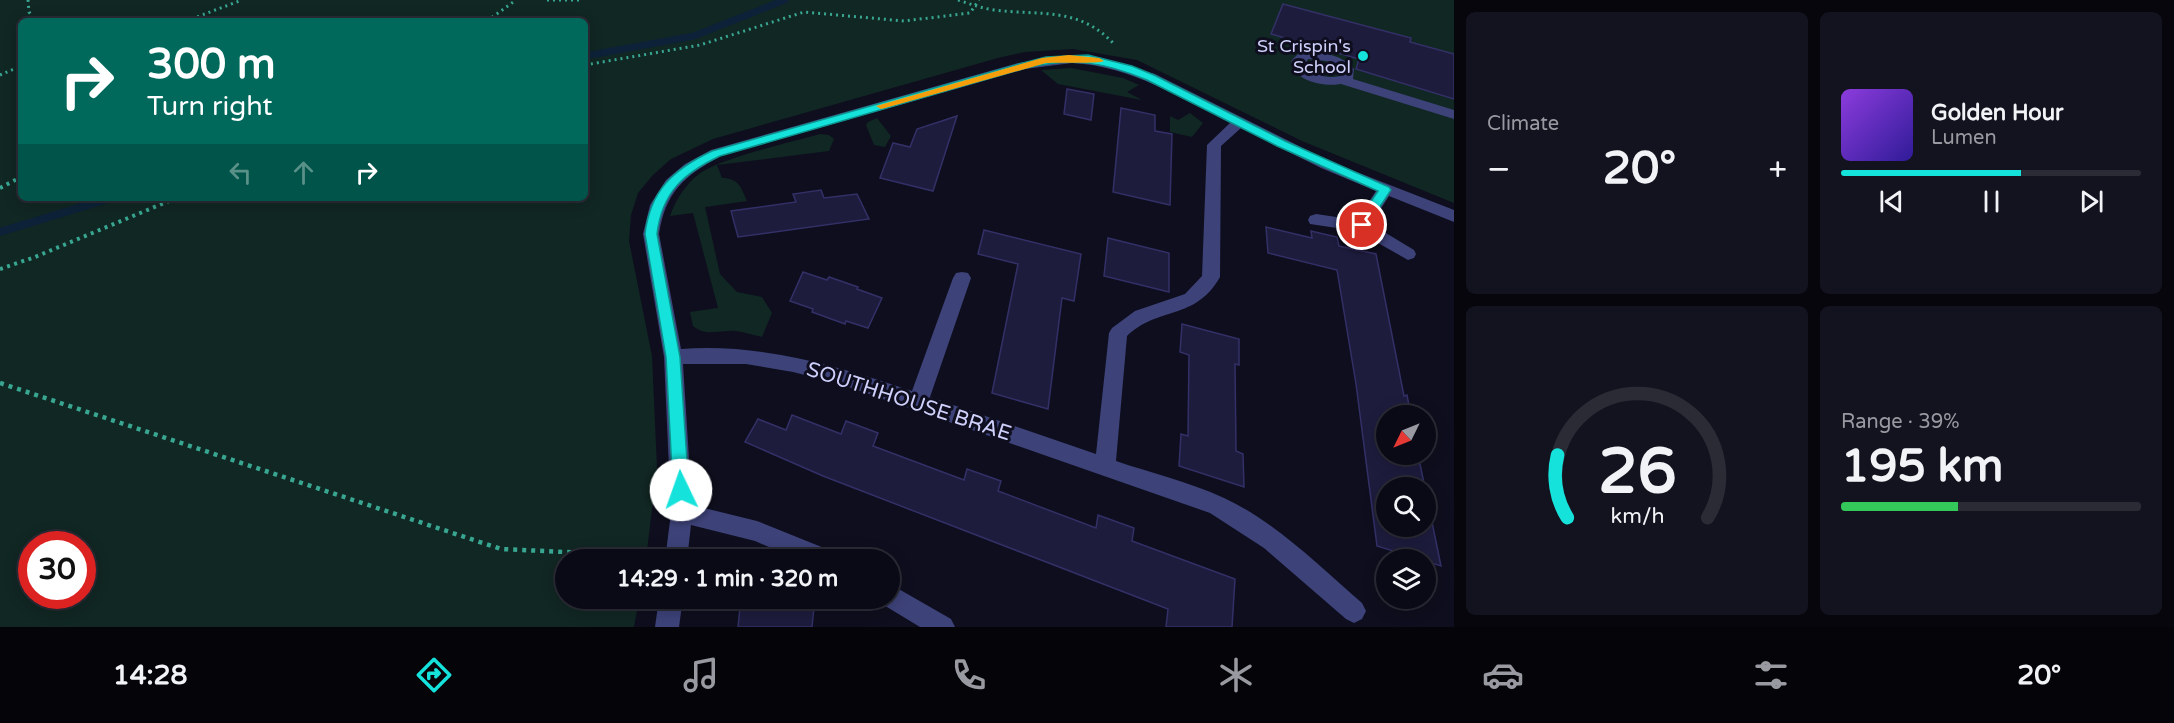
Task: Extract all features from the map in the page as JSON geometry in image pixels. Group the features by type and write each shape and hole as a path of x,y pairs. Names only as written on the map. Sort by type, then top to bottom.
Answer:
{"street":[{"path":"677,549 682,513 673,357 651,234 653,216 664,191 693,165 716,153 1046,60 1088,58 1129,69 1179,91 1326,165 1454,216"},
{"path":"1342,80 1454,115"},
{"path":"1105,466 1118,333 1126,324 1140,315 1192,300 1205,289 1211,277 1214,145 1239,123"},
{"path":"1362,225 1385,190"},
{"path":"1316,220 1362,225 1408,254"},
{"path":"918,403 962,278"},
{"name":"SOUTHHOUSE BRAE","path":"673,357 724,354 769,360 864,383 1217,505 1269,537 1354,611"},
{"path":"682,513 757,531 800,549"},
{"path":"900,602 943,627"},
{"path":"667,627 669,609"}],"path":[{"path":"28,0 27,6 33,18"},
{"path":"194,18 242,0"},
{"path":"491,18 516,0"},
{"path":"547,0 579,0"},
{"path":"958,0 976,7 1055,11 1086,19 1106,31 1129,69"},
{"path":"588,64 700,45 804,12 904,21 970,13 979,0"},
{"path":"0,75 18,67"},
{"path":"0,188 18,179"},
{"path":"0,269 35,257 169,201"},
{"path":"0,383 501,549 555,552"}],"green space":[{"path":"0,0 1454,0 1454,203 1302,141 1137,60 1073,49 1025,52 998,58 713,139 671,159 638,193 631,215 629,241 652,356 657,468 647,549 555,549 555,609 637,609 634,627 0,627"},
{"path":"1071,68 1123,78 1139,85 1127,92 1142,100 1058,84 1041,70"},
{"path":"1190,113 1203,123 1192,137 1170,132 1170,116 1178,120"},
{"path":"877,118 891,136 885,147 874,145 866,125"},
{"path":"820,134 829,135 834,139 829,151 717,165 722,178 735,182 741,188 747,201 705,207 720,274 737,292 762,297 772,313 762,337 737,331 702,331 693,326 690,312 718,308 693,213 670,216 682,193 699,174 709,168 723,162"}],"building":[{"name":"St Crispin's School","path":"1283,4 1411,38 1410,42 1454,54 1454,99 1356,69 1359,59 1271,34"},
{"path":"1067,89 1094,94 1091,120 1064,114"},
{"path":"1121,108 1155,115 1155,131 1172,134 1170,205 1113,192"},
{"path":"957,116 933,191 880,178 893,143 910,147 917,129"},
{"path":"821,190 824,198 857,194 869,219 738,237 731,211 796,202 793,194"},
{"path":"1266,227 1312,238 1311,231 1337,237 1339,246 1376,254 1404,396 1407,395 1409,405 1376,405 1376,465 1420,465 1423,477 1376,477 1376,537 1435,537 1441,566 1436,564 1436,549 1387,549 1377,546 1356,384 1337,270 1268,253"},
{"path":"984,230 1081,254 1074,301 1062,298 1048,409 992,393 1018,264 978,254"},
{"path":"1108,238 1169,253 1169,292 1104,276"},
{"path":"803,272 827,280 829,277 882,298 868,328 846,321 845,324 790,301"},
{"path":"1182,324 1239,339 1239,365 1235,364 1236,451 1243,454 1244,487 1179,466 1181,434 1188,436 1189,355 1180,352"},
{"path":"792,415 841,434 846,421 878,433 873,446 964,480 967,469 1001,481 998,491 1096,528 1098,515 1134,528 1132,541 1235,579 1232,627 1166,627 1168,609 823,476 745,442 758,419 786,430"},
{"path":"740,609 814,609 812,627 738,627"}],"waterway":[{"path":"588,55 694,36 785,0"},
{"path":"0,232 101,201"}],"slow traffic":[{"path":"881,106 1046,60 1088,58 1099,61"}],"place":[{"name":"St Crispin's School","path":"1363,56"}],"route":[{"path":"681,490 673,357 651,234 653,216 664,191 693,165 716,153 1046,60 1088,58 1150,77 1281,144 1385,190 1362,225"}]}
